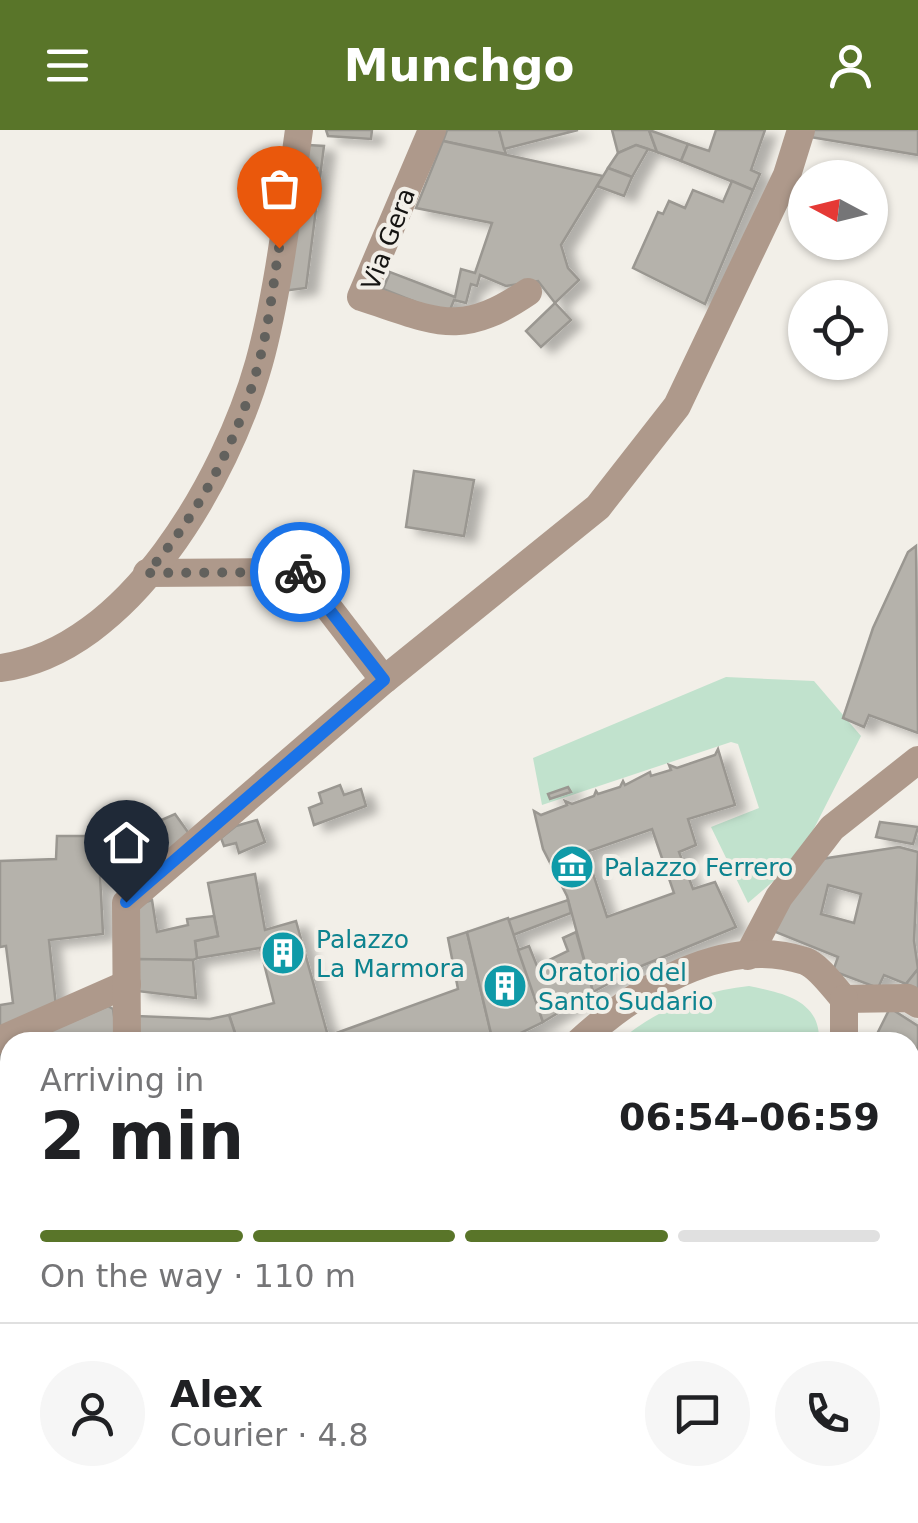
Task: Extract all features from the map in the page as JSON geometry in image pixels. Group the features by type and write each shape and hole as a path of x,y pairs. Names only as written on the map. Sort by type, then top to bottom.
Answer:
{"street":[{"path":"0,668 33,664 116,610 170,547 224,460 259,362 300,130"},
{"name":"Via Gera","path":"432,130 361,297 418,316 469,324 495,314 528,292"},
{"path":"127,1032 126,902 384,680 598,507 677,406 787,175 801,130"},
{"path":"147,573 301,572 384,680"},
{"path":"748,956 779,896 832,828 918,760"},
{"path":"590,1032 615,1009 707,961 748,956 808,962 844,999 844,1032"},
{"path":"18,1032 126,984"},
{"path":"844,999 908,998 918,1004"}],"green space":[{"path":"726,677 814,681 861,736 798,860 748,903 711,827 759,808 738,744 731,742 542,805 533,758"},
{"path":"749,986 787,996 807,1008 818,1032 632,1032 679,1004 713,992"}],"building":[{"path":"326,130 372,130 371,139 328,136"},
{"path":"447,130 499,130 506,154 443,141"},
{"path":"499,130 578,130 504,149"},
{"path":"612,130 649,130 657,152 636,145 618,153"},
{"path":"649,130 688,144 681,161 657,152"},
{"path":"716,130 765,130 751,170 760,174 753,190 681,161 688,144 709,151"},
{"path":"811,130 918,130 918,155 810,137"},
{"path":"443,141 603,176 561,245 568,268 579,280 555,303 538,281 506,286 480,275 477,286 471,284 466,303 454,300 448,315 383,289 390,272 455,297 461,269 475,273 492,223 416,208"},
{"path":"308,145 324,146 306,288 282,291 303,180 315,181 317,168 305,166"},
{"path":"636,145 648,149 632,177 608,168 618,153"},
{"path":"305,166 317,168 315,181 303,180"},
{"path":"608,168 632,177 624,196 597,186"},
{"path":"732,181 753,190 705,304 633,268 658,212 663,214 669,201 685,208 693,190 723,202"},
{"path":"555,303 571,320 541,347 526,331"},
{"path":"414,471 474,480 464,536 406,527"},
{"path":"916,546 918,733 869,715 864,727 843,718 873,628 908,552"},
{"name":"Palazzo Ferrero","path":"718,749 735,805 688,819 696,845 679,852 693,889 715,882 736,927 639,967 593,992 567,896 543,849 534,811 541,815 567,805 565,801 572,804 594,796 596,791 598,794 620,787 623,781 625,785 650,772 651,776 671,770 669,765 677,768 715,755","holes":["652,829 674,893 607,917 586,852"]},
{"path":"340,785 344,795 361,789 366,806 314,825 309,808 322,803 319,793"},
{"path":"568,787 571,792 550,799 548,794"},
{"path":"175,814 190,835 162,856 148,826"},
{"path":"257,820 265,842 239,853 236,843 224,846 221,838 236,826"},
{"path":"880,822 918,827 913,844 876,837"},
{"path":"57,836 98,836 103,934 49,940 56,1006 0,1027 0,1005 13,1003 6,946 0,947 0,861 56,859"},
{"path":"899,847 918,852 914,941 918,969 906,984 884,975 878,988 833,971 838,957 773,931 815,860","holes":["828,885 861,894 854,923 821,914"]},
{"name":"Palazzo La Marmora","path":"255,874 265,930 296,921 327,1032 235,1032 229,1015 274,1003 260,948 197,958 195,941 218,936 208,883"},
{"path":"152,900 157,932 188,925 187,919 214,916 218,936 195,941 197,958 193,960 137,959 134,906"},
{"path":"568,900 571,913 513,935 508,920"},
{"name":"Oratorio del Santo Sudario","path":"508,918 543,1022 522,1032 491,1032 467,932"},
{"name":"Palazzo La Marmora","path":"467,932 491,1032 339,1032 458,989 448,938"},
{"path":"576,932 593,992 543,1022 518,950 529,946 537,966 568,951 563,938"},
{"path":"137,959 193,960 196,998 137,991"},
{"path":"918,969 918,989 906,984"},
{"path":"108,1006 113,1009 116,1032 47,1032"},
{"path":"890,1008 918,1026 918,1032 878,1032"},
{"path":"229,1015 235,1032 137,1032 137,1016 210,1019"}],"way so far":[{"path":"279,248 259,362 224,460 170,547 147,573 233,576 300,572"}],"place":[{"name":"Palazzo Ferrero","path":"572,867"},
{"name":"Palazzo La Marmora","path":"283,953"},
{"name":"Oratorio del Santo Sudario","path":"505,986"}],"route":[{"path":"126,902 384,680 300,572"}]}
